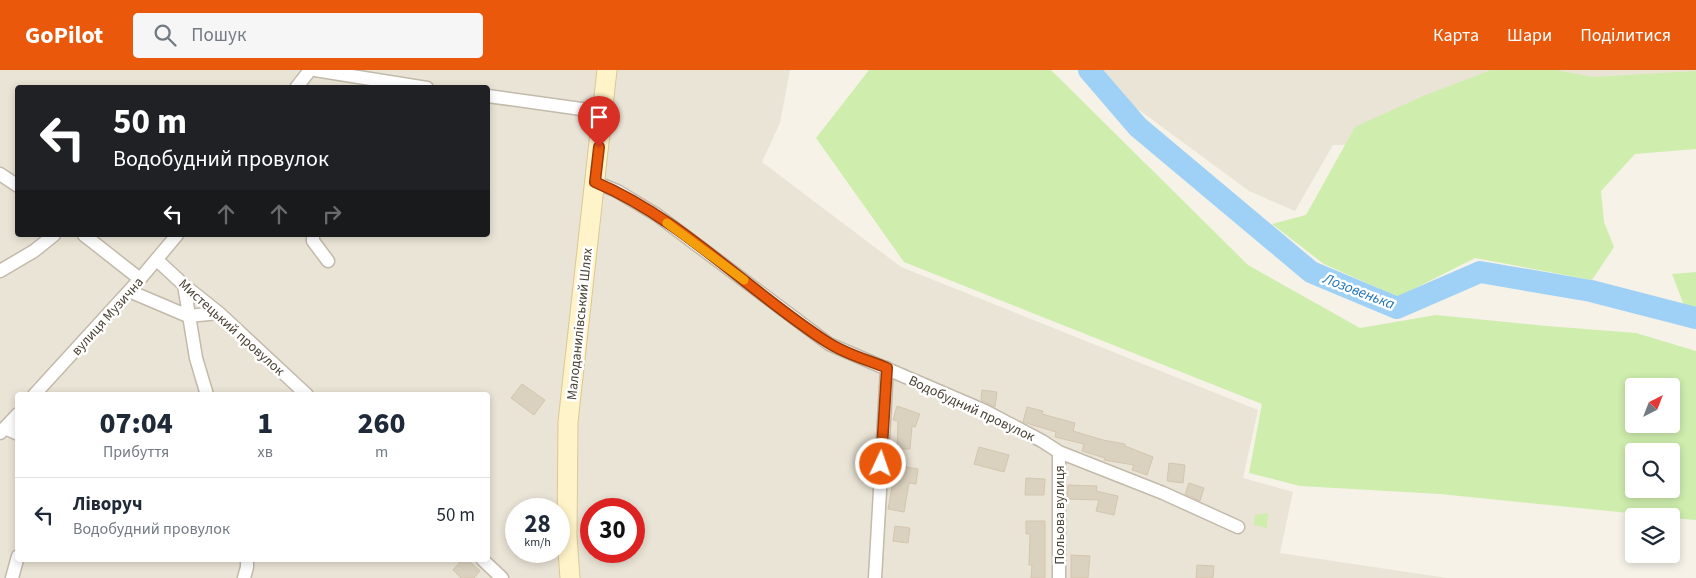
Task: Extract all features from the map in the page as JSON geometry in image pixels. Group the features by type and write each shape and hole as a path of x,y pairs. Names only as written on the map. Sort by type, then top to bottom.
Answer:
{"main road":[{"name":"Малоданилівський Шлях","path":"570,578 567,537 568,422 608,70"}],"street":[{"path":"298,85 310,70"},
{"path":"315,70 395,85"},
{"path":"490,96 602,112"},
{"path":"0,174 15,184"},
{"name":"Водобудний провулок","path":"595,182 616,191 657,215 829,344 985,411 1060,452 1163,493 1238,527"},
{"path":"0,271 34,251 52,237"},
{"path":"87,237 140,279"},
{"name":"вулиця Музична","path":"37,392 157,260 175,237"},
{"path":"313,237 313,241 328,261"},
{"name":"Мистецький провулок","path":"157,260 219,313 304,392"},
{"path":"184,285 196,358 206,392"},
{"path":"129,291 188,316 219,313"},
{"path":"875,578 887,368"},
{"path":"2,430 15,417"},
{"path":"2,430 15,433"},
{"name":"Польова вулиця","path":"1059,578 1060,452"},
{"path":"12,578 16,562"},
{"path":"244,578 247,562"},
{"path":"485,562 502,578"}],"shaded area":[{"path":"0,70 790,70 780,123 762,162 901,267 1258,410 1243,478 1293,492 1280,553 1447,578 0,578"},
{"path":"1104,70 1696,70 1696,140 1333,145 1295,211 1249,191 1135,107"}],"green space":[{"path":"869,70 1051,70 1248,265 1360,328 1436,315 1636,333 1696,351 1696,520 1680,519 1680,508 1625,508 1625,513 1440,494 1300,486 1249,473 1262,404 904,262 816,138"},
{"path":"1491,70 1557,70 1592,77 1696,71 1696,149 1635,154 1601,191 1604,222 1614,247 1592,280 1475,258 1398,297 1324,264 1272,224 1306,215 1355,127 1421,97"},
{"path":"1696,272 1696,312 1685,308 1672,274"},
{"path":"1268,513 1267,528 1254,525 1255,515"}],"building":[{"path":"522,384 545,400 534,415 511,398"},
{"path":"982,390 997,392 995,407 981,400"},
{"path":"897,406 920,414 915,427 912,426 910,449 897,449 898,421 893,420"},
{"path":"1027,407 1043,411 1042,414 1075,423 1073,431 1125,444 1125,446 1153,457 1147,475 1132,470 1134,465 1104,460 1105,458 1082,451 1084,444 1055,437 1056,432 1023,422"},
{"path":"979,447 1009,455 1004,472 974,464"},
{"path":"1169,463 1185,465 1183,483 1167,481"},
{"path":"896,465 918,469 916,484 909,483 904,512 888,509"},
{"path":"1026,478 1045,479 1044,495 1025,495"},
{"path":"1189,483 1204,488 1200,501 1185,494"},
{"path":"1068,485 1097,486 1096,491 1118,496 1114,515 1096,511 1099,500 1067,499"},
{"path":"1026,521 1045,521 1045,578 1031,578 1032,565 1029,565 1030,534 1026,534"},
{"path":"895,526 910,528 908,543 893,541"},
{"path":"1071,555 1090,556 1088,578 1071,578"},
{"path":"460,562 470,562 480,571 474,578 461,578 453,570"},
{"path":"1197,565 1214,566 1213,578 1196,578"}],"waterway":[{"name":"Лозовенька","path":"1089,70 1138,127 1311,272 1397,308 1480,272 1591,291 1696,318"}],"slow traffic":[{"path":"667,223 744,280"}],"route":[{"path":"599,147 595,182 616,191 657,215 829,344 887,368 881,464"}]}
